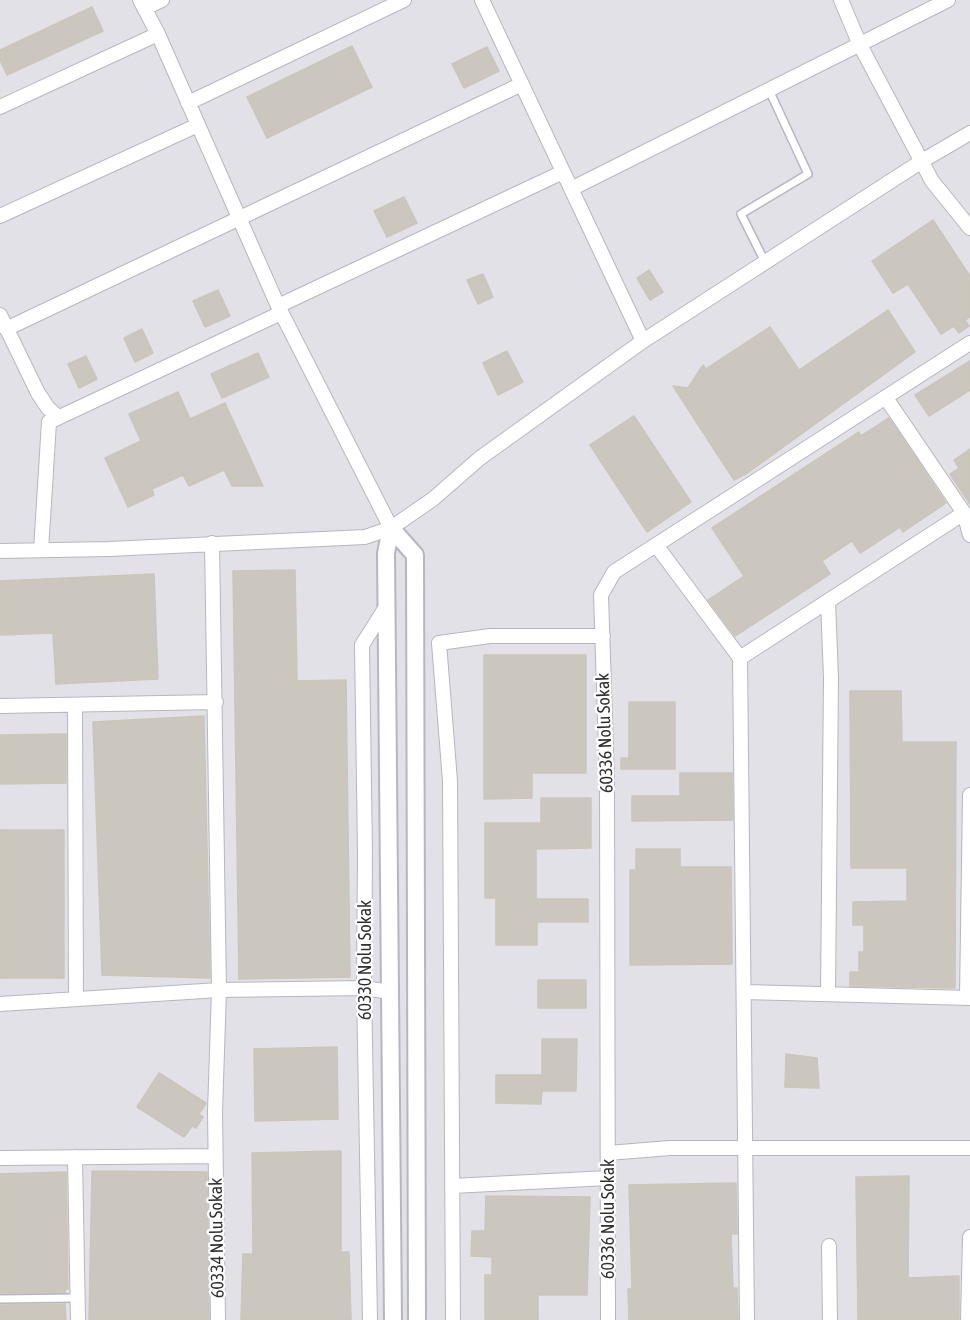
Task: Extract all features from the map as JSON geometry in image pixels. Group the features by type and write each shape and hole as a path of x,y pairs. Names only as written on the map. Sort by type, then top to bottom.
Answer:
{"street":[{"path":"162,0 142,4 158,34 280,310 391,528 415,555 417,1320"},
{"path":"188,104 404,0"},
{"path":"482,0 643,341"},
{"path":"841,0 860,45 932,181 970,228"},
{"path":"571,189 948,0"},
{"path":"0,107 158,34"},
{"path":"6,329 522,84"},
{"path":"0,216 198,124"},
{"path":"0,550 109,549 364,537 391,528 433,499 480,458 643,341 922,161 970,133"},
{"path":"41,550 49,422 563,172"},
{"path":"0,315 38,393 48,408 58,417"},
{"name":"60336 Nolu Sokak","path":"608,1320 607,781 602,595 614,572 970,343"},
{"path":"886,398 964,513 970,535"},
{"path":"740,658 964,513"},
{"path":"391,528 386,553 386,607 393,1320"},
{"name":"60334 Nolu Sokak","path":"212,543 219,990 216,1037 215,1156 218,1320"},
{"path":"656,545 740,658 747,1320"},
{"path":"828,601 831,678 828,994"},
{"name":"60330 Nolu Sokak","path":"370,1320 364,988 362,645 386,607"},
{"path":"453,1320 450,781 439,643 489,636 603,636"},
{"path":"0,706 216,702"},
{"path":"75,705 76,999"},
{"path":"745,992 969,998 970,795"},
{"path":"0,1004 219,990 364,988 390,992"},
{"path":"608,1153 670,1149 970,1148"},
{"path":"0,1158 215,1156"},
{"path":"75,1157 78,1320"},
{"path":"452,1186 608,1178"},
{"path":"968,1320 970,1238"},
{"path":"829,1246 830,1320"}],"lane":[{"path":"765,262 741,214 808,174 769,90"},
{"path":"0,1299 77,1298"}],"shaded area":[{"path":"0,0 970,0 970,1320 0,1320"}],"building":[{"path":"92,7 103,31 7,75 0,60 0,50"},
{"path":"352,46 372,87 267,138 247,97"},
{"path":"487,47 499,71 464,88 452,64"},
{"path":"404,197 417,223 387,237 374,211"},
{"path":"933,220 970,276 970,317 965,320 969,326 959,333 954,326 941,334 908,284 893,293 872,261"},
{"path":"649,270 663,292 650,300 637,278"},
{"path":"483,274 493,297 478,304 467,280"},
{"path":"218,290 230,316 205,327 193,301"},
{"path":"888,310 915,352 746,474 734,480 673,386 688,388 703,365 706,369 770,327 799,370"},
{"path":"142,329 153,353 135,362 124,338"},
{"path":"507,351 523,382 498,395 483,363"},
{"path":"258,353 269,377 222,398 211,374"},
{"path":"86,356 97,379 79,388 68,364"},
{"path":"970,361 970,390 929,416 915,395"},
{"path":"178,392 190,419 225,403 263,486 232,486 224,470 189,486 183,475 152,489 154,495 128,507 105,458 141,441 129,414"},
{"path":"634,416 691,502 647,532 590,445"},
{"path":"889,418 946,503 903,532 900,527 860,553 852,541 822,561 830,574 735,636 708,600 744,576 712,528 859,432 861,436"},
{"path":"970,449 970,504 950,474 959,468 954,460"},
{"path":"295,570 297,681 346,680 350,977 239,979 233,571"},
{"path":"154,574 158,679 56,684 53,633 0,635 0,581"},
{"path":"484,655 586,655 586,773 532,773 532,798 484,799"},
{"path":"850,691 901,691 902,742 956,742 955,988 850,986 850,972 859,972 859,952 864,952 864,925 853,925 853,902 907,901 907,868 851,868"},
{"path":"629,702 675,702 675,769 621,769 621,758 629,758"},
{"path":"204,716 210,978 102,975 93,722"},
{"path":"66,734 66,783 0,784 0,735"},
{"path":"680,773 732,773 733,820 632,821 632,796 680,796"},
{"path":"541,798 591,798 591,848 536,849 536,899 588,899 588,922 537,922 537,945 496,945 496,898 485,898 485,823 541,823"},
{"path":"0,830 64,830 64,978 0,978"},
{"path":"636,849 680,849 680,867 731,867 732,964 630,965 630,870 636,870"},
{"path":"538,980 586,980 586,1008 538,1008"},
{"path":"542,1039 577,1039 576,1091 542,1091 541,1104 496,1103 496,1075 542,1075"},
{"path":"337,1047 338,1119 255,1121 254,1049"},
{"path":"786,1054 817,1058 819,1088 785,1087"},
{"path":"159,1073 206,1103 199,1114 203,1117 196,1128 192,1126 184,1137 137,1107"},
{"path":"341,1151 341,1252 349,1252 351,1320 241,1320 243,1254 253,1254 252,1153"},
{"path":"92,1171 207,1172 209,1320 89,1320"},
{"path":"66,1172 68,1289 65,1289 65,1293 0,1293 0,1174"},
{"path":"909,1176 908,1278 959,1276 959,1320 858,1320 856,1177"},
{"path":"736,1183 737,1234 731,1234 733,1288 737,1288 738,1320 629,1320 628,1289 632,1289 629,1185"},
{"path":"486,1196 590,1197 587,1295 538,1295 538,1320 485,1320 485,1275 492,1275 492,1257 471,1256 472,1231 485,1231"},
{"path":"65,1304 66,1320 0,1320 0,1305"}]}
